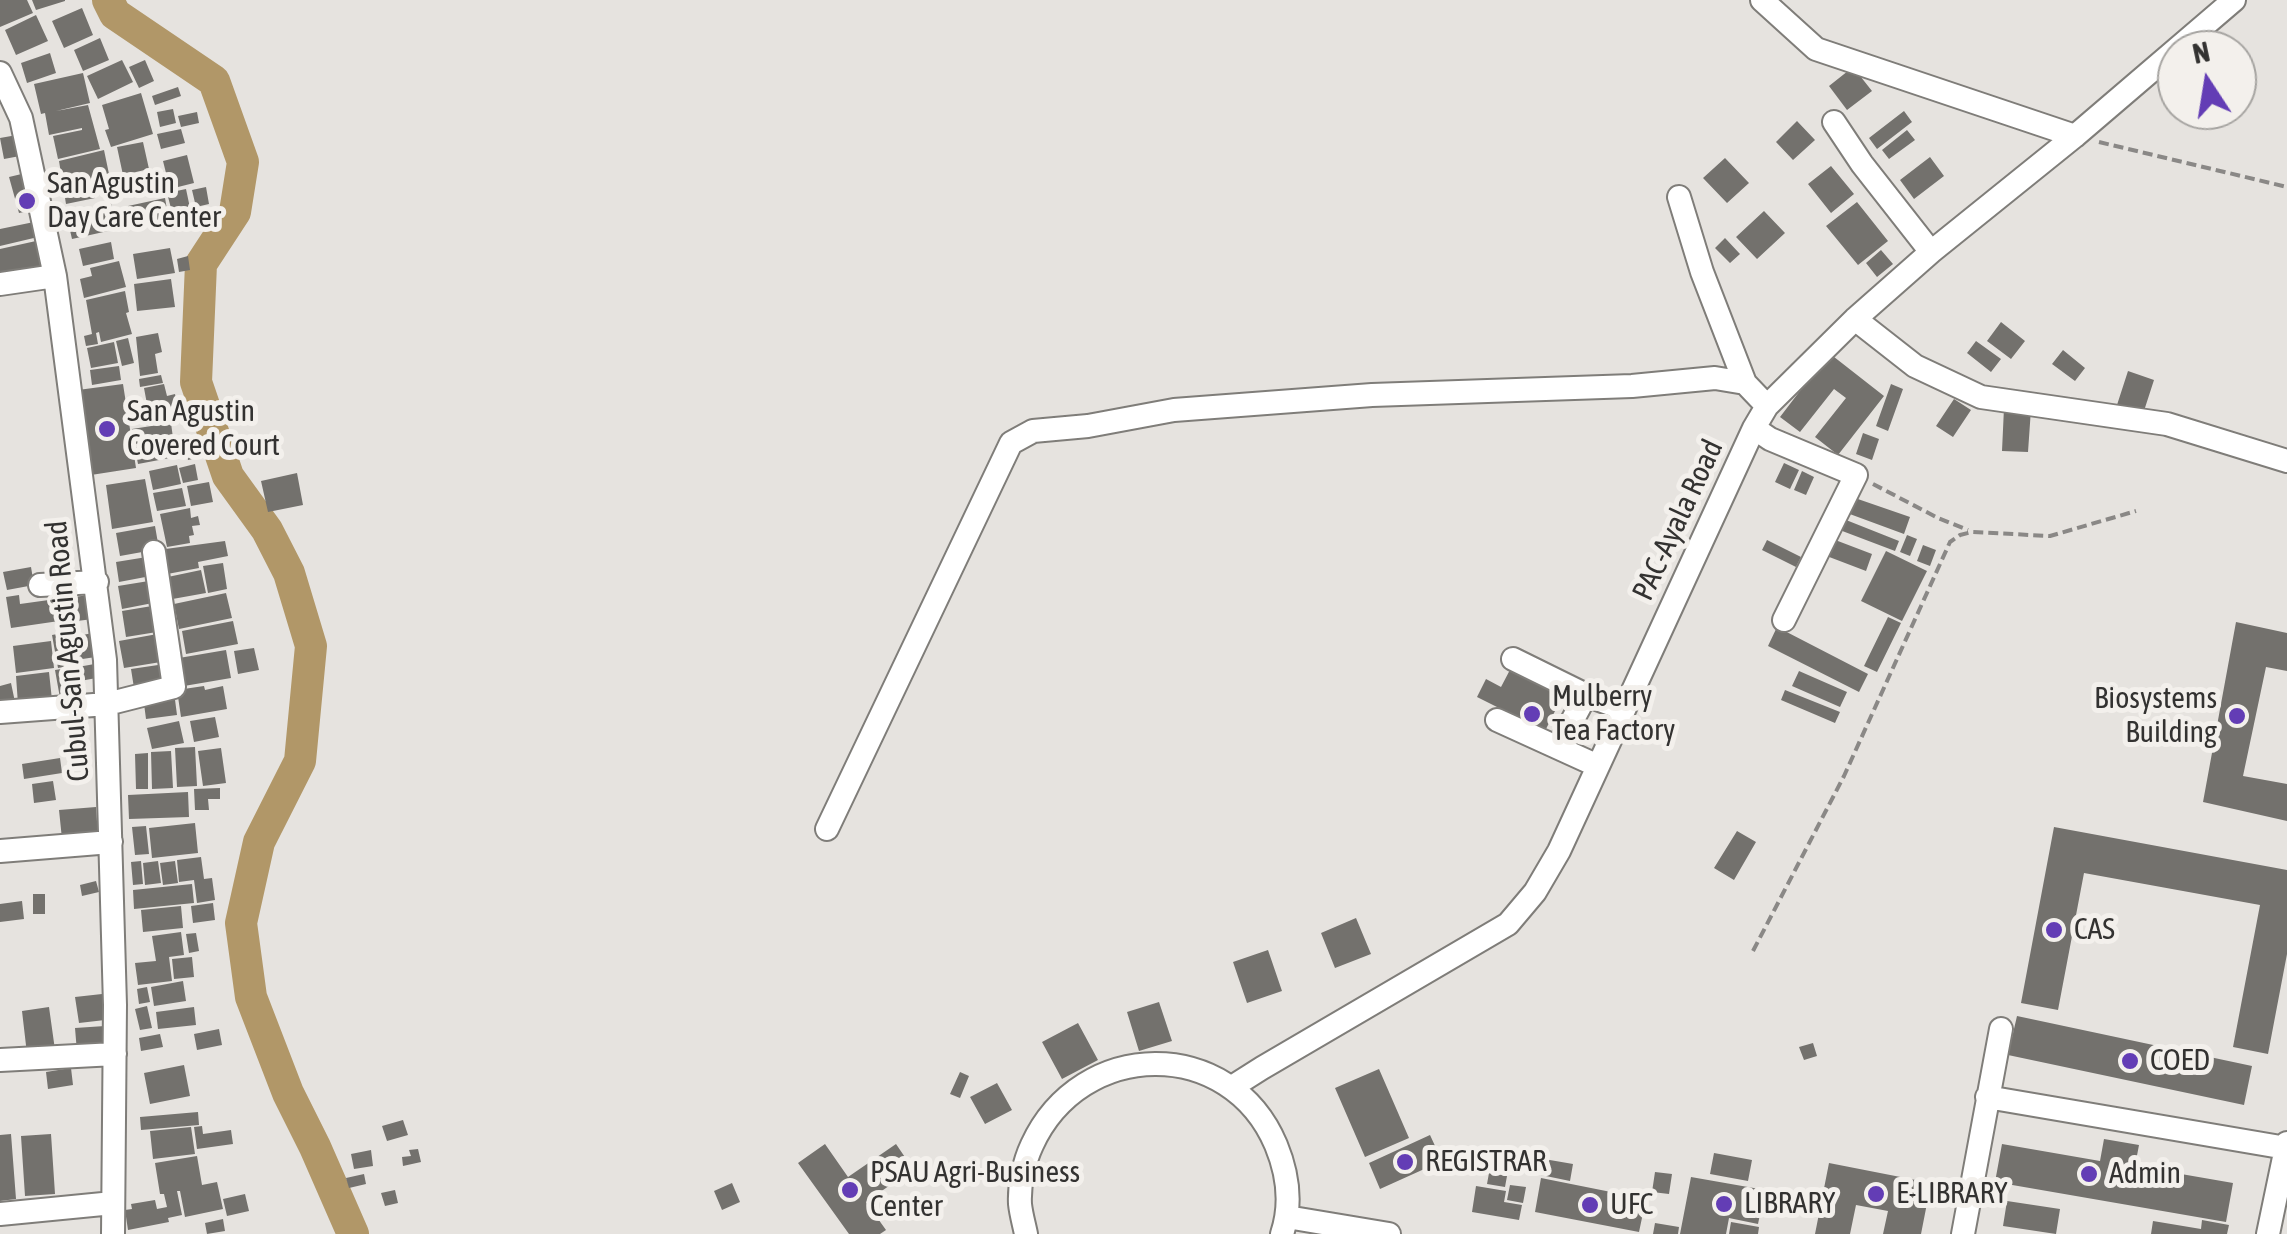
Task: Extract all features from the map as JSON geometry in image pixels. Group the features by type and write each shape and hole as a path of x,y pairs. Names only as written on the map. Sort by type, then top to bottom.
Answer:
{"street":[{"path":"1762,0 1816,49 2075,136"},
{"name":"PAC-Ayala Road","path":"1232,1088 1508,924 1535,892 1559,851 1767,406 1855,319 1932,252 2234,0"},
{"name":"Cubul-San Agustin Road","path":"0,73 56,276 105,660 115,1054 114,1234"},
{"path":"1834,122 1932,252"},
{"path":"1680,197 1702,272 1745,383 1767,406"},
{"path":"0,284 56,276"},
{"path":"1855,319 1915,366 1981,397 2167,424 2287,461"},
{"path":"827,830 1012,443 1033,431 1088,426 1174,410 1352,397 1632,386 1715,378 1745,383"},
{"path":"1754,428 1770,440 1856,475 1784,620"},
{"path":"0,712 107,704 174,687 154,552"},
{"path":"40,585 96,582"},
{"path":"1514,659 1624,709"},
{"path":"1558,747 1586,695"},
{"path":"1497,720 1598,766"},
{"path":"0,851 111,842"},
{"path":"1963,1234 2002,1030"},
{"path":"0,1060 115,1054"},
{"path":"1026,1234 1020,1203 1024,1161 1042,1122 1072,1091 1109,1070 1151,1063 1194,1068 1232,1088 1266,1122 1286,1168 1285,1225 1389,1234"},
{"path":"1987,1097 2287,1146 2268,1234"},
{"path":"0,1214 113,1204"}],"path":[{"path":"2075,136 2287,186"},
{"path":"1856,475 1972,532"},
{"path":"1753,951 1844,776 1950,542 1972,532 2050,536 2136,510"}],"building":[{"path":"0,0 27,0 33,13 0,27"},
{"path":"32,0 65,0 65,1 36,10"},
{"path":"82,8 93,35 64,48 52,21"},
{"path":"36,15 48,41 16,55 5,30"},
{"path":"100,38 109,60 83,71 74,50"},
{"path":"50,53 56,73 27,83 21,63"},
{"path":"122,60 133,82 98,99 87,76"},
{"path":"145,60 154,81 139,88 129,67"},
{"path":"1853,67 1872,91 1847,110 1829,86"},
{"path":"83,73 90,103 56,111 88,105 100,149 58,159 53,136 82,128 49,135 34,84"},
{"path":"178,87 181,96 155,105 152,96"},
{"path":"141,93 153,134 111,147 102,105"},
{"path":"173,109 176,123 160,127 157,112"},
{"path":"1904,111 1912,122 1877,149 1869,138"},
{"path":"197,112 199,123 181,127 178,116"},
{"path":"1797,121 1815,140 1793,160 1776,142"},
{"path":"181,129 185,143 161,149 157,134"},
{"path":"1907,130 1915,140 1889,159 1882,150"},
{"path":"17,135 20,156 4,159 0,138"},
{"path":"143,142 149,169 123,175 117,147"},
{"path":"104,150 109,174 91,178 95,198 66,204 59,161"},
{"path":"187,155 194,183 170,189 163,161"},
{"path":"1930,157 1944,176 1914,199 1900,180"},
{"path":"1725,158 1749,183 1727,203 1703,178"},
{"path":"1831,166 1854,194 1831,213 1808,184"},
{"path":"152,171 156,190 129,195 125,177"},
{"path":"30,172 39,209 19,213 9,177"},
{"path":"206,187 209,204 196,207 192,190"},
{"path":"186,189 190,208 172,212 167,193"},
{"path":"165,198 169,221 133,229 128,206"},
{"path":"1857,202 1888,241 1858,265 1826,226"},
{"path":"111,203 117,229 72,239 66,213"},
{"path":"1764,211 1785,233 1757,259 1736,237"},
{"path":"34,222 38,237 0,246 0,229"},
{"path":"1725,238 1740,254 1730,263 1715,248"},
{"path":"36,241 42,267 0,276 0,249"},
{"path":"111,242 114,259 83,266 79,249"},
{"path":"170,248 175,273 137,279 133,254"},
{"path":"1881,250 1893,264 1877,277 1866,263"},
{"path":"188,256 190,270 179,272 177,259"},
{"path":"119,261 126,287 84,298 80,279 92,276 90,268"},
{"path":"171,279 175,307 137,311 134,284"},
{"path":"125,291 132,334 101,342 99,332 98,344 86,346 84,336 92,334 86,300"},
{"path":"2001,322 2025,341 2011,359 1987,341"},
{"path":"158,333 162,352 155,354 158,373 140,376 136,337"},
{"path":"128,338 134,363 122,366 116,341"},
{"path":"1976,341 2001,359 1991,372 1967,353"},
{"path":"114,342 118,363 91,368 87,348"},
{"path":"2063,350 2085,368 2075,381 2052,364"},
{"path":"1829,353 1884,396 1838,455 1815,437 1846,398 1834,389 1800,432 1780,417"},
{"path":"119,366 121,380 92,385 90,370"},
{"path":"2128,371 2154,380 2142,417 2116,408"},
{"path":"161,375 163,383 140,387 139,379"},
{"name":"San Agustin Covered Court","path":"123,384 136,468 91,475 78,390"},
{"path":"164,384 167,396 175,394 178,409 149,415 144,388"},
{"path":"1891,384 1903,389 1888,431 1876,426"},
{"path":"1954,399 1971,410 1953,437 1936,426"},
{"path":"2004,408 2031,409 2028,452 2002,451"},
{"path":"175,411 177,419 146,426 144,417"},
{"path":"171,423 173,438 135,444 132,429"},
{"path":"1863,433 1879,439 1872,460 1856,454"},
{"path":"172,440 175,457 138,464 135,448"},
{"path":"204,441 206,456 188,460 185,444"},
{"path":"1784,463 1799,470 1790,489 1775,482"},
{"path":"195,464 198,480 183,483 179,468"},
{"path":"177,465 181,484 153,490 149,471"},
{"path":"1802,471 1814,477 1806,495 1794,490"},
{"path":"297,473 303,505 268,512 261,481"},
{"path":"145,479 153,522 112,529 106,485"},
{"path":"209,482 213,502 191,506 187,486"},
{"path":"182,488 186,506 157,511 153,493"},
{"path":"1852,497 1910,517 1904,534 1847,513"},
{"path":"190,508 191,518 198,516 200,525 192,526 194,535 189,536 190,543 167,547 160,514"},
{"path":"1841,518 1899,541 1895,551 1837,529"},
{"path":"155,526 159,549 120,556 116,533"},
{"path":"1907,535 1917,539 1910,556 1900,552"},
{"path":"1830,538 1872,554 1866,571 1824,555"},
{"path":"1767,540 1801,557 1796,567 1762,550"},
{"path":"225,541 228,556 198,562 199,568 162,575 158,550"},
{"path":"1923,545 1936,550 1930,566 1917,561"},
{"path":"1886,551 1927,571 1902,621 1861,601"},
{"path":"153,556 156,575 119,582 116,562"},
{"path":"223,563 227,589 208,593 203,566"},
{"path":"31,567 34,585 7,590 3,572"},
{"path":"201,570 206,593 167,600 163,578"},
{"path":"155,580 158,602 122,609 118,586"},
{"path":"226,593 232,618 179,629 174,604"},
{"path":"19,595 20,604 56,599 59,621 11,628 6,597"},
{"path":"89,595 93,619 69,622 66,598"},
{"path":"158,605 163,631 126,637 122,611"},
{"path":"1888,617 1901,623 1877,672 1864,666"},
{"path":"233,621 238,644 186,654 182,631"},
{"name":"Biosystems Building","path":"2236,622 2287,633 2287,671 2266,667 2243,776 2287,784 2287,821 2203,802"},
{"path":"1777,627 1868,674 1859,692 1768,646"},
{"path":"68,632 74,665 58,668 52,635"},
{"path":"98,632 102,656 76,660 72,637"},
{"path":"163,633 167,661 124,668 119,641"},
{"path":"51,641 54,668 16,673 13,646"},
{"path":"254,648 259,670 238,674 234,651"},
{"path":"226,650 231,678 184,686 179,658"},
{"path":"100,663 102,677 80,681 78,667"},
{"path":"165,664 168,683 134,688 131,669"},
{"name":"Mulberry Tea Factory","path":"1512,666 1564,693 1545,731 1477,697 1486,679 1501,687"},
{"path":"75,667 80,694 60,698 55,670"},
{"path":"1799,671 1847,692 1840,707 1792,686"},
{"path":"49,672 52,700 18,704 16,676"},
{"path":"11,683 15,702 0,705 0,686"},
{"path":"204,686 205,690 223,686 227,709 181,717 177,690"},
{"path":"1785,690 1840,712 1835,723 1781,700"},
{"path":"174,692 177,715 146,719 143,696"},
{"path":"215,717 219,737 194,742 190,721"},
{"path":"179,721 184,743 152,749 147,728"},
{"path":"195,747 197,786 177,787 175,748"},
{"path":"221,748 226,783 203,786 198,751"},
{"path":"171,751 173,788 152,789 151,752"},
{"path":"148,753 148,789 136,789 135,754"},
{"path":"60,758 62,773 24,779 22,764"},
{"path":"53,781 56,800 34,803 32,784"},
{"path":"220,788 220,799 208,799 209,810 195,810 194,789"},
{"path":"188,792 189,817 129,819 128,795"},
{"path":"96,807 98,836 62,839 59,810"},
{"path":"195,823 198,853 152,858 149,828"},
{"path":"146,826 149,854 135,855 132,827"},
{"name":"CAS","path":"2054,827 2287,870 2287,954 2268,1054 2233,1047 2260,905 2084,873 2058,1010 2021,1003"},
{"path":"1737,831 1756,842 1734,880 1714,868"},
{"path":"201,857 204,879 212,878 215,900 197,903 194,880 179,882 177,860"},
{"path":"141,861 143,884 133,885 131,862"},
{"path":"158,861 161,883 145,885 143,863"},
{"path":"175,861 178,883 163,885 160,863"},
{"path":"96,881 99,892 82,896 80,885"},
{"path":"192,884 194,903 134,909 133,890"},
{"path":"33,894 45,894 45,914 33,914"},
{"path":"22,901 24,919 0,922 0,904"},
{"path":"213,903 215,920 193,923 191,906"},
{"path":"181,906 183,928 143,932 141,910"},
{"path":"1356,918 1371,954 1335,968 1321,933"},
{"path":"181,932 184,955 169,957 172,981 138,985 135,963 156,961 152,936"},
{"path":"196,933 199,951 189,953 186,934"},
{"path":"1268,950 1282,991 1247,1003 1233,962"},
{"path":"192,957 194,977 174,979 172,959"},
{"path":"183,981 186,1001 154,1006 151,987"},
{"path":"147,987 150,1002 139,1004 137,989"},
{"path":"102,994 105,1020 79,1023 75,997"},
{"path":"1159,1002 1172,1041 1139,1051 1127,1012"},
{"path":"147,1006 152,1028 140,1030 135,1009"},
{"path":"49,1007 55,1050 27,1054 22,1011"},
{"path":"194,1007 196,1025 158,1029 156,1012"},
{"name":"COED","path":"2017,1016 2252,1066 2244,1105 2008,1055"},
{"path":"1078,1023 1098,1060 1062,1079 1042,1042"},
{"path":"105,1026 107,1050 77,1052 75,1028"},
{"path":"219,1029 222,1045 197,1050 194,1034"},
{"path":"160,1034 163,1047 141,1051 139,1038"},
{"path":"1813,1043 1817,1056 1804,1060 1799,1047"},
{"path":"184,1065 190,1096 150,1104 144,1073"},
{"path":"71,1068 73,1085 48,1089 46,1072"},
{"path":"1379,1069 1409,1138 1365,1157 1335,1088"},
{"path":"960,1072 969,1076 960,1098 950,1094"},
{"path":"997,1083 1012,1110 985,1124 970,1097"},
{"path":"198,1112 199,1125 141,1130 140,1117"},
{"path":"403,1120 408,1135 387,1141 382,1126"},
{"path":"202,1126 203,1134 231,1130 233,1144 197,1149 194,1127"},
{"path":"191,1127 195,1154 153,1159 150,1131"},
{"path":"11,1134 16,1199 0,1201 0,1135"},
{"path":"51,1134 55,1194 25,1196 21,1136"},
{"name":"REGISTRAR","path":"1430,1135 1442,1161 1380,1189 1369,1163"},
{"name":"Admin","path":"2104,1139 2139,1145 2135,1166 2233,1183 2226,1222 1995,1182 2002,1144 2100,1161"},
{"name":"PSAU Agri-Business Center","path":"825,1144 848,1177 896,1144 913,1169 866,1202 886,1230 880,1234 849,1234 798,1163"},
{"path":"418,1149 421,1162 403,1166 402,1157 411,1156 409,1150"},
{"path":"371,1150 373,1166 354,1169 351,1154"},
{"path":"1714,1153 1752,1160 1748,1181 1710,1174"},
{"path":"197,1156 202,1185 217,1182 223,1209 185,1217 177,1191 182,1215 168,1218 169,1222 128,1230 125,1210 132,1209 131,1204 155,1200 157,1209 167,1207 164,1194 160,1194 155,1163"},
{"path":"1544,1159 1573,1164 1570,1181 1541,1175"},
{"name":"E-LIBRARY","path":"1829,1163 1931,1183 1921,1234 1883,1234 1888,1211 1856,1205 1850,1234 1815,1234"},
{"path":"1655,1172 1672,1174 1669,1194 1652,1192"},
{"path":"1489,1173 1507,1176 1505,1187 1487,1184"},
{"path":"364,1174 366,1184 349,1188 346,1178"},
{"name":"LIBRARY","path":"1691,1177 1765,1190 1758,1224 1729,1218 1726,1234 1680,1234"},
{"name":"UFC","path":"1541,1178 1646,1199 1639,1232 1535,1212"},
{"path":"732,1183 740,1202 722,1210 714,1191"},
{"path":"1510,1185 1526,1187 1523,1203 1507,1200"},
{"path":"1476,1186 1506,1191 1504,1202 1522,1205 1519,1220 1472,1212"},
{"path":"395,1190 398,1203 385,1206 381,1193"},
{"path":"245,1194 249,1211 227,1216 223,1199"},
{"path":"2007,1201 2060,1209 2056,1234 2003,1226"},
{"path":"223,1219 225,1231 207,1234 205,1223"},
{"path":"2202,1220 2229,1225 2227,1234 2151,1234 2153,1221 2201,1229"},
{"path":"1731,1222 1759,1227 1758,1234 1729,1234"},
{"path":"1655,1223 1679,1227 1678,1234 1653,1234"}],"waterway":[{"path":"108,0 115,14 214,81 243,162 235,212 201,264 196,382 228,476 267,530 289,573 311,646 300,761 259,842 241,923 251,997 288,1093 353,1234"}],"place":[{"name":"San Agustin Day Care Center","path":"27,201"},
{"name":"San Agustin Covered Court","path":"107,429"},
{"name":"Mulberry Tea Factory","path":"1532,714"},
{"name":"Biosystems Building","path":"2237,716"},
{"name":"CAS","path":"2054,930"},
{"name":"COED","path":"2130,1061"},
{"name":"REGISTRAR","path":"1405,1162"},
{"name":"Admin","path":"2089,1174"},
{"name":"PSAU Agri-Business Center","path":"850,1190"},
{"name":"E-LIBRARY","path":"1876,1194"},
{"name":"LIBRARY","path":"1724,1204"},
{"name":"UFC","path":"1590,1205"}]}
